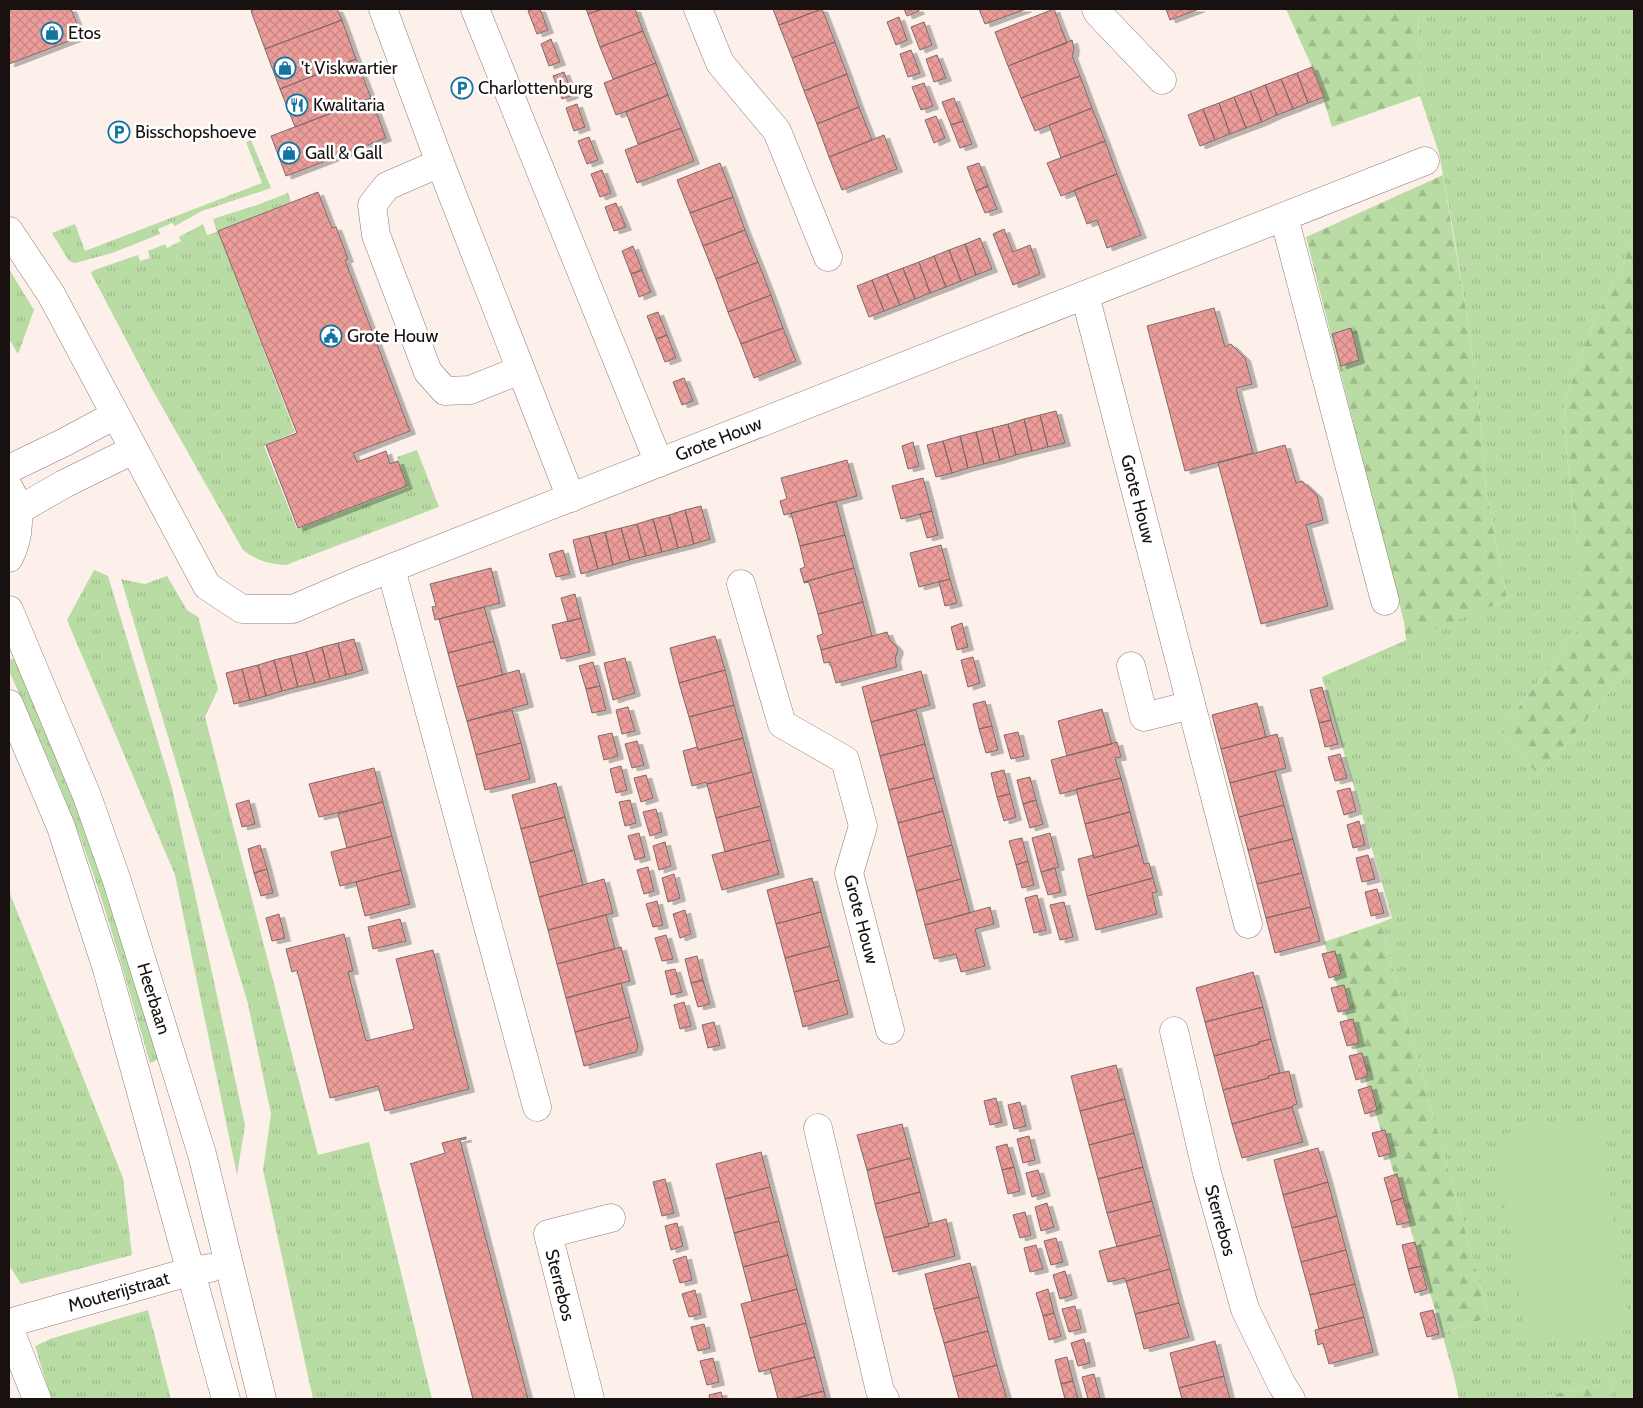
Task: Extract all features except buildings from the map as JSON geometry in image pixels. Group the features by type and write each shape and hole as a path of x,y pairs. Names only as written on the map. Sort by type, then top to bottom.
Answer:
{"street":[{"path":"383,9 440,163 571,498"},
{"path":"475,9 660,462"},
{"path":"698,9 720,63 777,131 828,257"},
{"path":"1096,9 1162,80"},
{"name":"Grote Houw","path":"124,433 207,586 242,609 293,609 660,462 1425,161"},
{"path":"440,163 387,186 372,205 376,235 428,372 445,391 470,390 520,370"},
{"path":"1284,217 1385,601"},
{"path":"9,231 51,294 124,433"},
{"name":"Grote Houw","path":"1085,295 1248,924"},
{"path":"9,469 65,442 124,433"},
{"path":"9,558 18,531 13,500 64,484 124,433"},
{"path":"391,569 537,1107"},
{"name":"Grote Houw","path":"741,584 782,724 845,760 863,826 849,873 890,1030"},
{"name":"Heerbaan","path":"9,610 87,796 117,881 202,1154 262,1399"},
{"path":"1131,666 1144,717 1191,705"},
{"name":"Heerbaan","path":"9,704 61,828 107,969 226,1399"},
{"name":"Sterrebos","path":"1174,1031 1207,1173 1245,1308 1282,1386 1291,1399"},
{"path":"818,1128 880,1391 885,1399"},
{"name":"Sterrebos","path":"590,1399 548,1234 611,1218"},
{"name":"Mouterijstraat","path":"9,1323 192,1271 229,1264"},
{"path":"9,1328 37,1399"}],"green space":[{"path":"1286,9 1418,9 1420,96 1332,127 1316,76"},
{"path":"1418,9 1634,9 1634,240 1627,248 1627,254 1593,324 1564,403 1567,459 1578,547 1578,630 1502,729 1537,774 1568,742 1634,663 1634,1399 1610,1399 1613,1392 1610,1382 1531,1399 1459,1399 1442,1333 1489,1317 1380,923 1392,918 1322,677 1436,627 1507,600 1486,490 1479,408 1469,328 1453,230 1439,153 1420,96"},
{"path":"251,140 271,188 202,211 175,226 172,223 158,229 160,234 112,253 75,263 69,261 52,233 75,224 85,251 262,183 246,142"},
{"path":"1443,175 1469,328 1479,408 1486,490 1507,600 1406,640 1404,622 1306,237"},
{"path":"288,193 291,202 218,231 295,432 264,446 297,529 408,487 397,457 417,450 439,507 286,565 263,561 243,550 152,389 91,273 94,270 138,255 140,261 150,258 148,251 165,244 167,248 181,241 179,237 203,224 207,235 217,232 213,219"},
{"path":"1634,240 1634,663 1568,742 1537,774 1502,729 1578,630 1578,547 1567,459 1564,403 1593,324 1627,254 1627,248"},
{"path":"9,269 34,310 18,354 9,339"},
{"path":"94,570 108,576 172,788 245,1125 237,1175 175,875 67,620"},
{"path":"167,576 187,610 198,617 218,689 205,717 318,1155 369,1142 432,1399 313,1399 263,1170 271,1114 248,1004 121,579 145,584"},
{"path":"15,658 83,813 159,1059 150,1063 89,860 56,778 9,671 9,660"},
{"path":"9,891 123,1178 132,1255 21,1284 9,1265"},
{"path":"1380,923 1489,1317 1442,1333 1324,942"},
{"path":"1598,1119 1630,1330 1527,1346 1495,1135"},
{"path":"148,1310 171,1399 51,1399 35,1346 50,1339"},
{"path":"1610,1382 1613,1392 1610,1399 1531,1399"}],"place":[{"name":"Etos","path":"52,33"},
{"name":"'t Viskwartier","path":"285,68"},
{"name":"Charlottenburg","path":"462,88"},
{"name":"Kwalitaria","path":"297,105"},
{"name":"Bisschopshoeve","path":"119,132"},
{"name":"Gall & Gall","path":"289,153"},
{"name":"Grote Houw","path":"331,336"}]}
